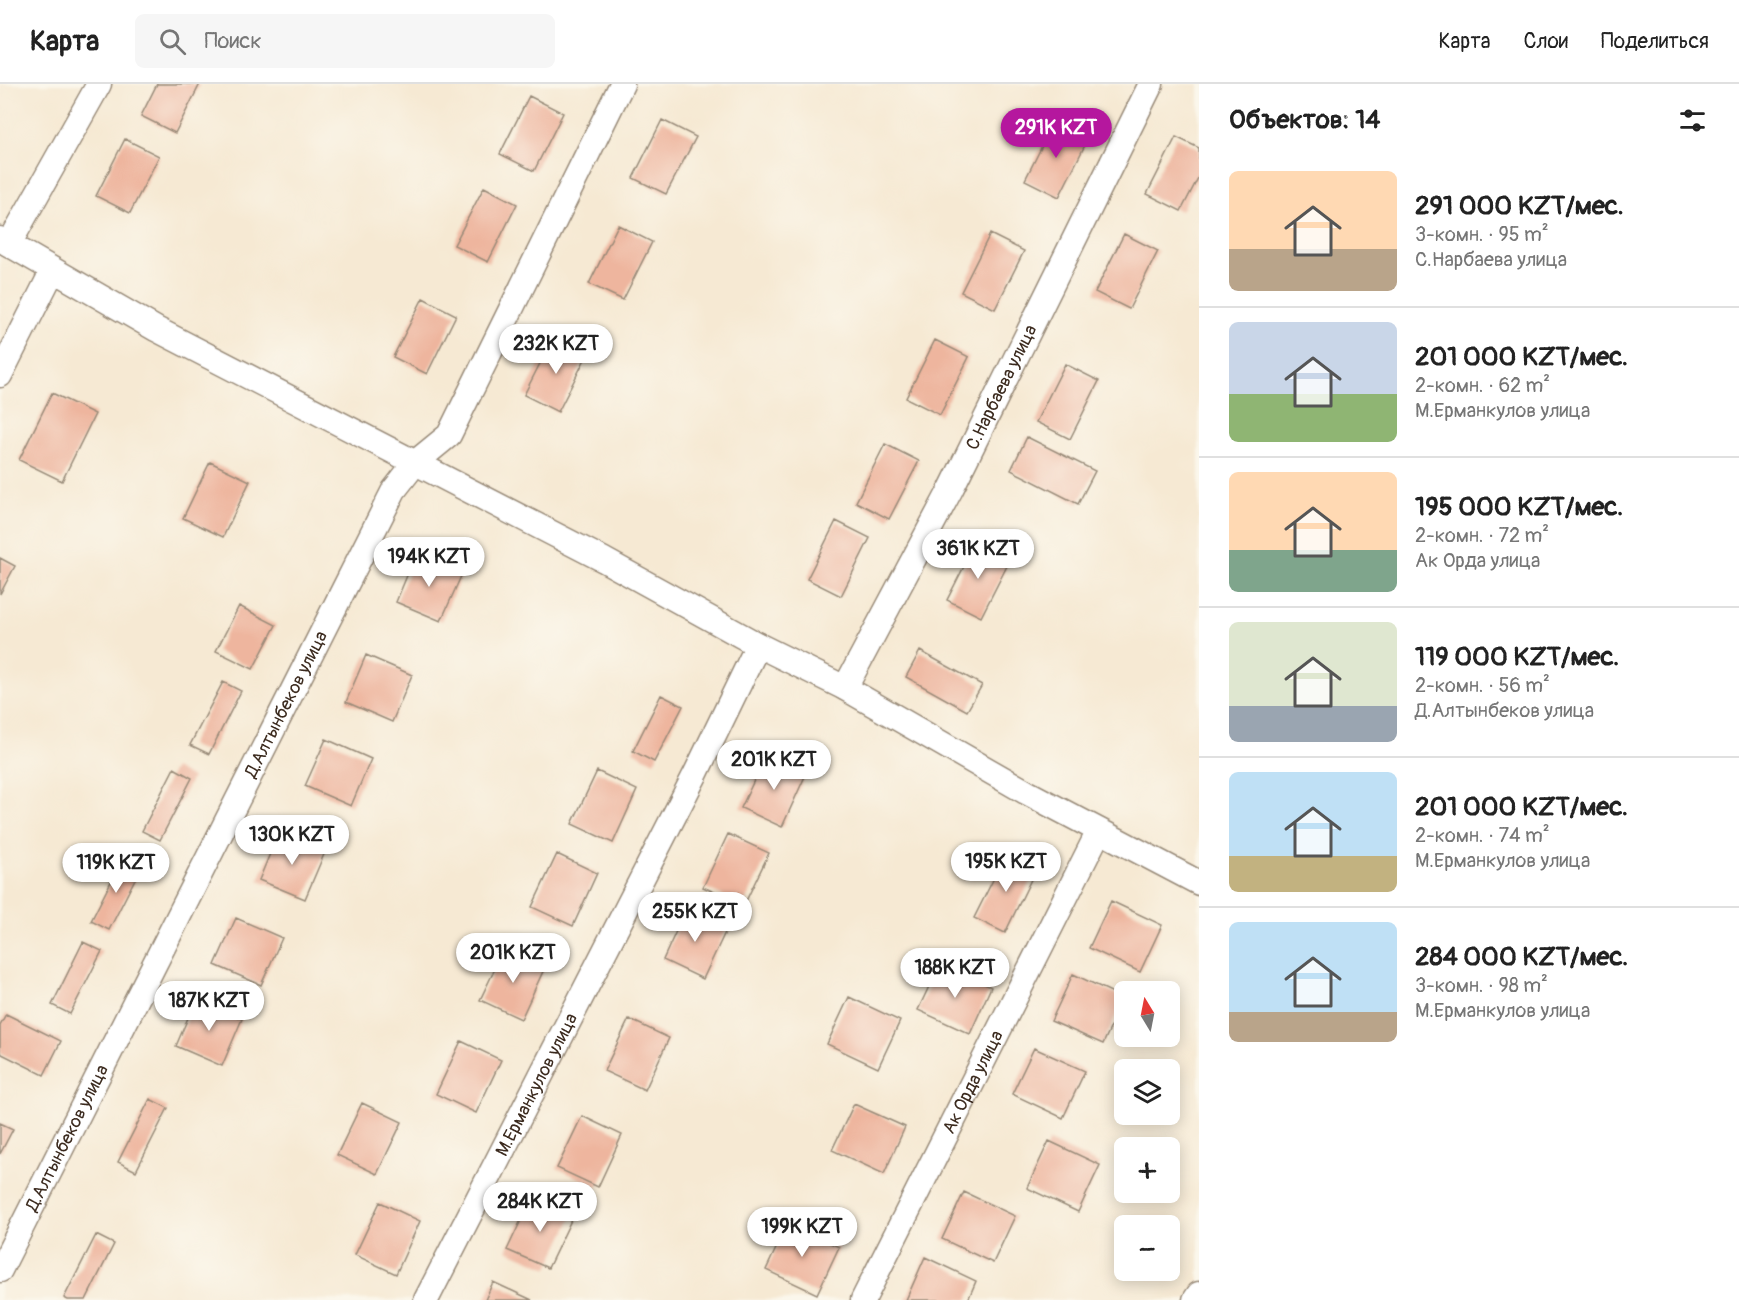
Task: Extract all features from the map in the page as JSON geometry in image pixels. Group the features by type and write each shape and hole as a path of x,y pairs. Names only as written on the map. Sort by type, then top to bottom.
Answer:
{"street":[{"path":"99,84 4,241 156,329 416,462 604,560 758,645 845,688 1026,792 1199,883"},
{"path":"416,462 449,435 622,84"},
{"name":"С.Нарбаева улица","path":"845,688 951,489 1151,84"},
{"path":"0,375 53,270"},
{"name":"Д.Алтынбеков улица","path":"0,1270 394,490 416,462"},
{"name":"М.Ерманкулов улица","path":"426,1300 696,773 758,645"},
{"name":"Ак Орда улица","path":"863,1300 1099,831"},
{"path":"1195,1300 1199,1294"}],"building":[{"path":"157,84 200,84 175,133 141,116"},
{"path":"529,96 563,113 534,171 500,154"},
{"path":"662,120 696,137 666,194 633,178"},
{"path":"1054,122 1088,139 1059,197 1025,180"},
{"path":"1176,137 1199,148 1199,176 1181,211 1147,194"},
{"path":"125,139 159,156 130,213 96,196"},
{"path":"484,187 517,204 488,262 454,245"},
{"path":"618,225 652,242 623,300 589,284"},
{"path":"990,234 1024,251 995,309 961,292"},
{"path":"1124,234 1158,251 1129,309 1095,292"},
{"path":"423,298 456,315 427,374 393,357"},
{"path":"553,338 587,355 558,412 524,395"},
{"path":"935,340 969,357 940,415 906,398"},
{"path":"1065,364 1099,381 1070,439 1036,422"},
{"path":"52,393 95,414 62,481 19,460"},
{"path":"1027,437 1095,471 1078,504 1011,470"},
{"path":"885,444 919,461 889,519 856,502"},
{"path":"210,462 250,481 223,537 183,518"},
{"path":"836,521 870,538 841,596 807,579"},
{"path":"976,543 1010,560 981,617 947,600"},
{"path":"416,554 462,574 441,621 396,602"},
{"path":"0,558 15,566 0,594"},
{"path":"239,606 276,625 253,669 216,651"},
{"path":"920,651 982,685 967,711 906,677"},
{"path":"366,655 412,675 392,722 346,702"},
{"path":"223,682 241,691 209,754 190,745"},
{"path":"661,695 683,706 654,762 633,751"},
{"path":"326,739 371,759 351,806 305,786"},
{"path":"766,755 806,774 782,827 741,808"},
{"path":"174,768 192,778 160,840 142,831"},
{"path":"597,771 637,790 613,843 572,824"},
{"path":"279,832 325,852 305,899 259,880"},
{"path":"728,834 769,853 744,905 703,887"},
{"path":"1007,852 1037,867 1005,933 974,918"},
{"path":"557,854 597,873 573,926 532,907"},
{"path":"123,858 141,867 109,930 91,921"},
{"path":"1111,901 1162,925 1140,972 1089,948"},
{"path":"687,907 728,926 703,979 663,960"},
{"path":"236,918 282,938 261,985 215,965"},
{"path":"83,942 102,951 70,1014 52,1005"},
{"path":"505,948 545,967 521,1019 480,1000"},
{"path":"940,963 991,987 970,1034 918,1010"},
{"path":"1073,974 1114,993 1114,1020 1103,1044 1051,1021"},
{"path":"849,997 900,1021 878,1068 827,1044"},
{"path":"196,999 242,1019 222,1066 176,1046"},
{"path":"6,1014 61,1041 44,1075 0,1053 0,1025"},
{"path":"629,1019 669,1038 645,1090 604,1071"},
{"path":"461,1041 501,1060 476,1113 436,1094"},
{"path":"1034,1048 1085,1071 1063,1118 1012,1094"},
{"path":"150,1099 168,1108 136,1171 118,1162"},
{"path":"362,1103 402,1122 377,1174 337,1155"},
{"path":"854,1104 905,1127 884,1174 832,1150"},
{"path":"582,1116 622,1135 598,1187 557,1168"},
{"path":"0,1123 13,1129 0,1154"},
{"path":"1049,1141 1100,1165 1078,1212 1027,1188"},
{"path":"964,1192 1015,1216 993,1263 942,1239"},
{"path":"532,1197 573,1216 548,1268 507,1250"},
{"path":"380,1202 420,1221 396,1274 355,1255"},
{"path":"788,1223 839,1247 817,1294 766,1270"},
{"path":"96,1235 114,1244 86,1300 68,1300 64,1298"},
{"path":"925,1257 976,1281 968,1300 906,1300"},
{"path":"493,1282 532,1300 485,1300"}]}
